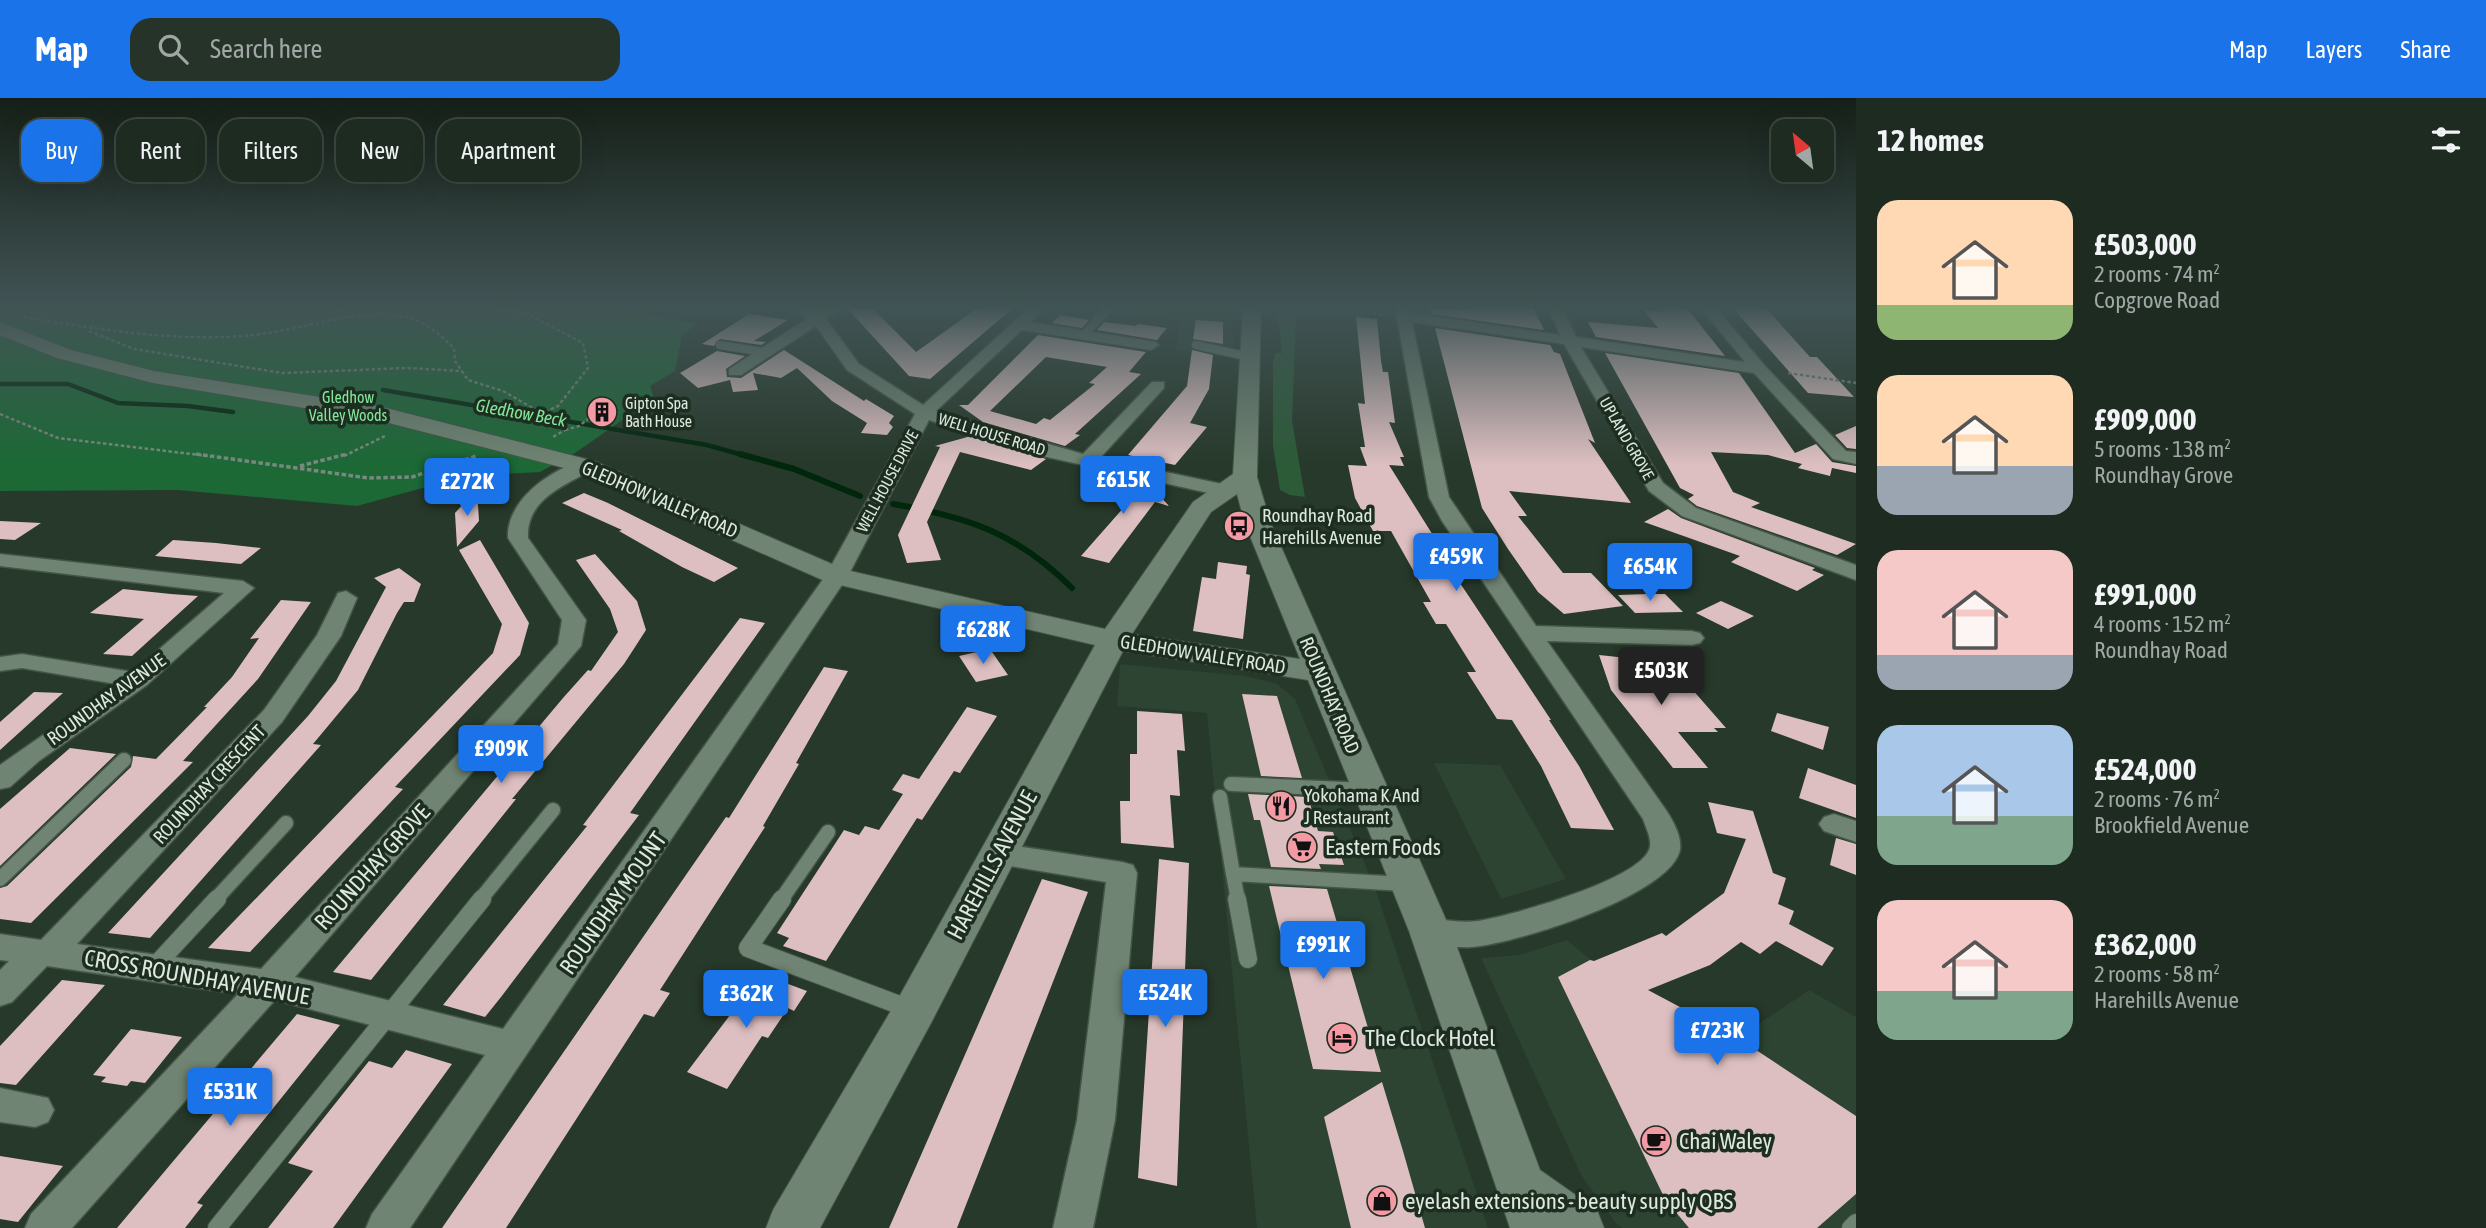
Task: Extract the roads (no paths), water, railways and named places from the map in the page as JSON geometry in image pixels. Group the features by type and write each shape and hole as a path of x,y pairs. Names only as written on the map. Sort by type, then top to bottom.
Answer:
{"street":[{"name":"GLEDHOW VALLEY ROAD","path":"86,360 153,377 378,413 585,466 837,576 1112,640 1319,672"},
{"path":"735,372 752,360"},
{"name":"WELL HOUSE ROAD","path":"848,360 853,367 924,413 990,436 1230,495"},
{"name":"WELL HOUSE DRIVE","path":"837,576 905,444 924,413 980,360"},
{"name":"ROUNDHAY ROAD","path":"1250,360 1230,495 1319,672 1411,885 1529,1207"},
{"path":"1407,360 1439,496 1529,633 1656,817 1664,835 1665,852 1656,866 1640,876 1608,893 1552,914 1473,934 1430,931"},
{"name":"UPLAND GROVE","path":"1582,360 1656,488 1689,512 1819,557 1856,573"},
{"path":"1695,360 1759,369"},
{"path":"1751,360 1840,455 1856,458"},
{"path":"1087,460 1158,385"},
{"name":"ROUNDHAY GROVE","path":"45,1228 268,984 569,646 574,632 574,620 518,538 515,527 519,514 534,498 585,466"},
{"name":"HAREHILLS AVENUE","path":"792,1228 915,1010 1112,640 1230,495"},
{"name":"ROUNDHAY AVENUE","path":"0,560 243,588 138,680 29,755 0,780"},
{"name":"ROUNDHAY MOUNT","path":"386,1228 837,576"},
{"name":"ROUNDHAY CRESCENT","path":"0,992 44,953 273,716 329,636 346,598"},
{"path":"1529,633 1692,638"},
{"path":"0,664 22,661 138,680"},
{"path":"997,854 1122,873 1096,1121 1073,1228"},
{"name":"CROSS ROUNDHAY AVENUE","path":"0,947 268,984 514,1046"},
{"path":"1529,1207 1578,1228"}],"lane":[{"path":"0,879 124,760"},
{"path":"1231,784 1371,790"},
{"path":"1220,797 1248,959"},
{"path":"217,1228 553,810"},
{"path":"154,967 286,823"},
{"path":"828,832 748,948 915,1010"},
{"path":"1233,873 1411,885"},
{"path":"1851,1228 1856,1223"}],"waterway":[{"name":"Gledhow Beck","path":"0,384 68,384 118,403 188,406 233,412"},
{"name":"Gledhow Beck","path":"383,390 707,445 746,456"},
{"name":"Gledhow Beck","path":"740,454 794,469 860,496"},
{"name":"Gledhow Beck","path":"893,504 945,515 990,530 1031,554 1072,588"}],"place":[{"name":"Gipton Spa Bath House","path":"602,412"},
{"name":"Roundhay Road Harehills Avenue","path":"1239,526"},
{"name":"Yokohama K And J Restaurant","path":"1281,806"},
{"name":"Eastern Foods","path":"1302,847"},
{"name":"The Clock Hotel","path":"1342,1038"},
{"name":"Chai Waley","path":"1656,1141"},
{"name":"eyelash extensions - beauty supply QBS","path":"1382,1201"}],"park label":[{"name":"Gledhow Valley Woods","path":"348,406"}]}
